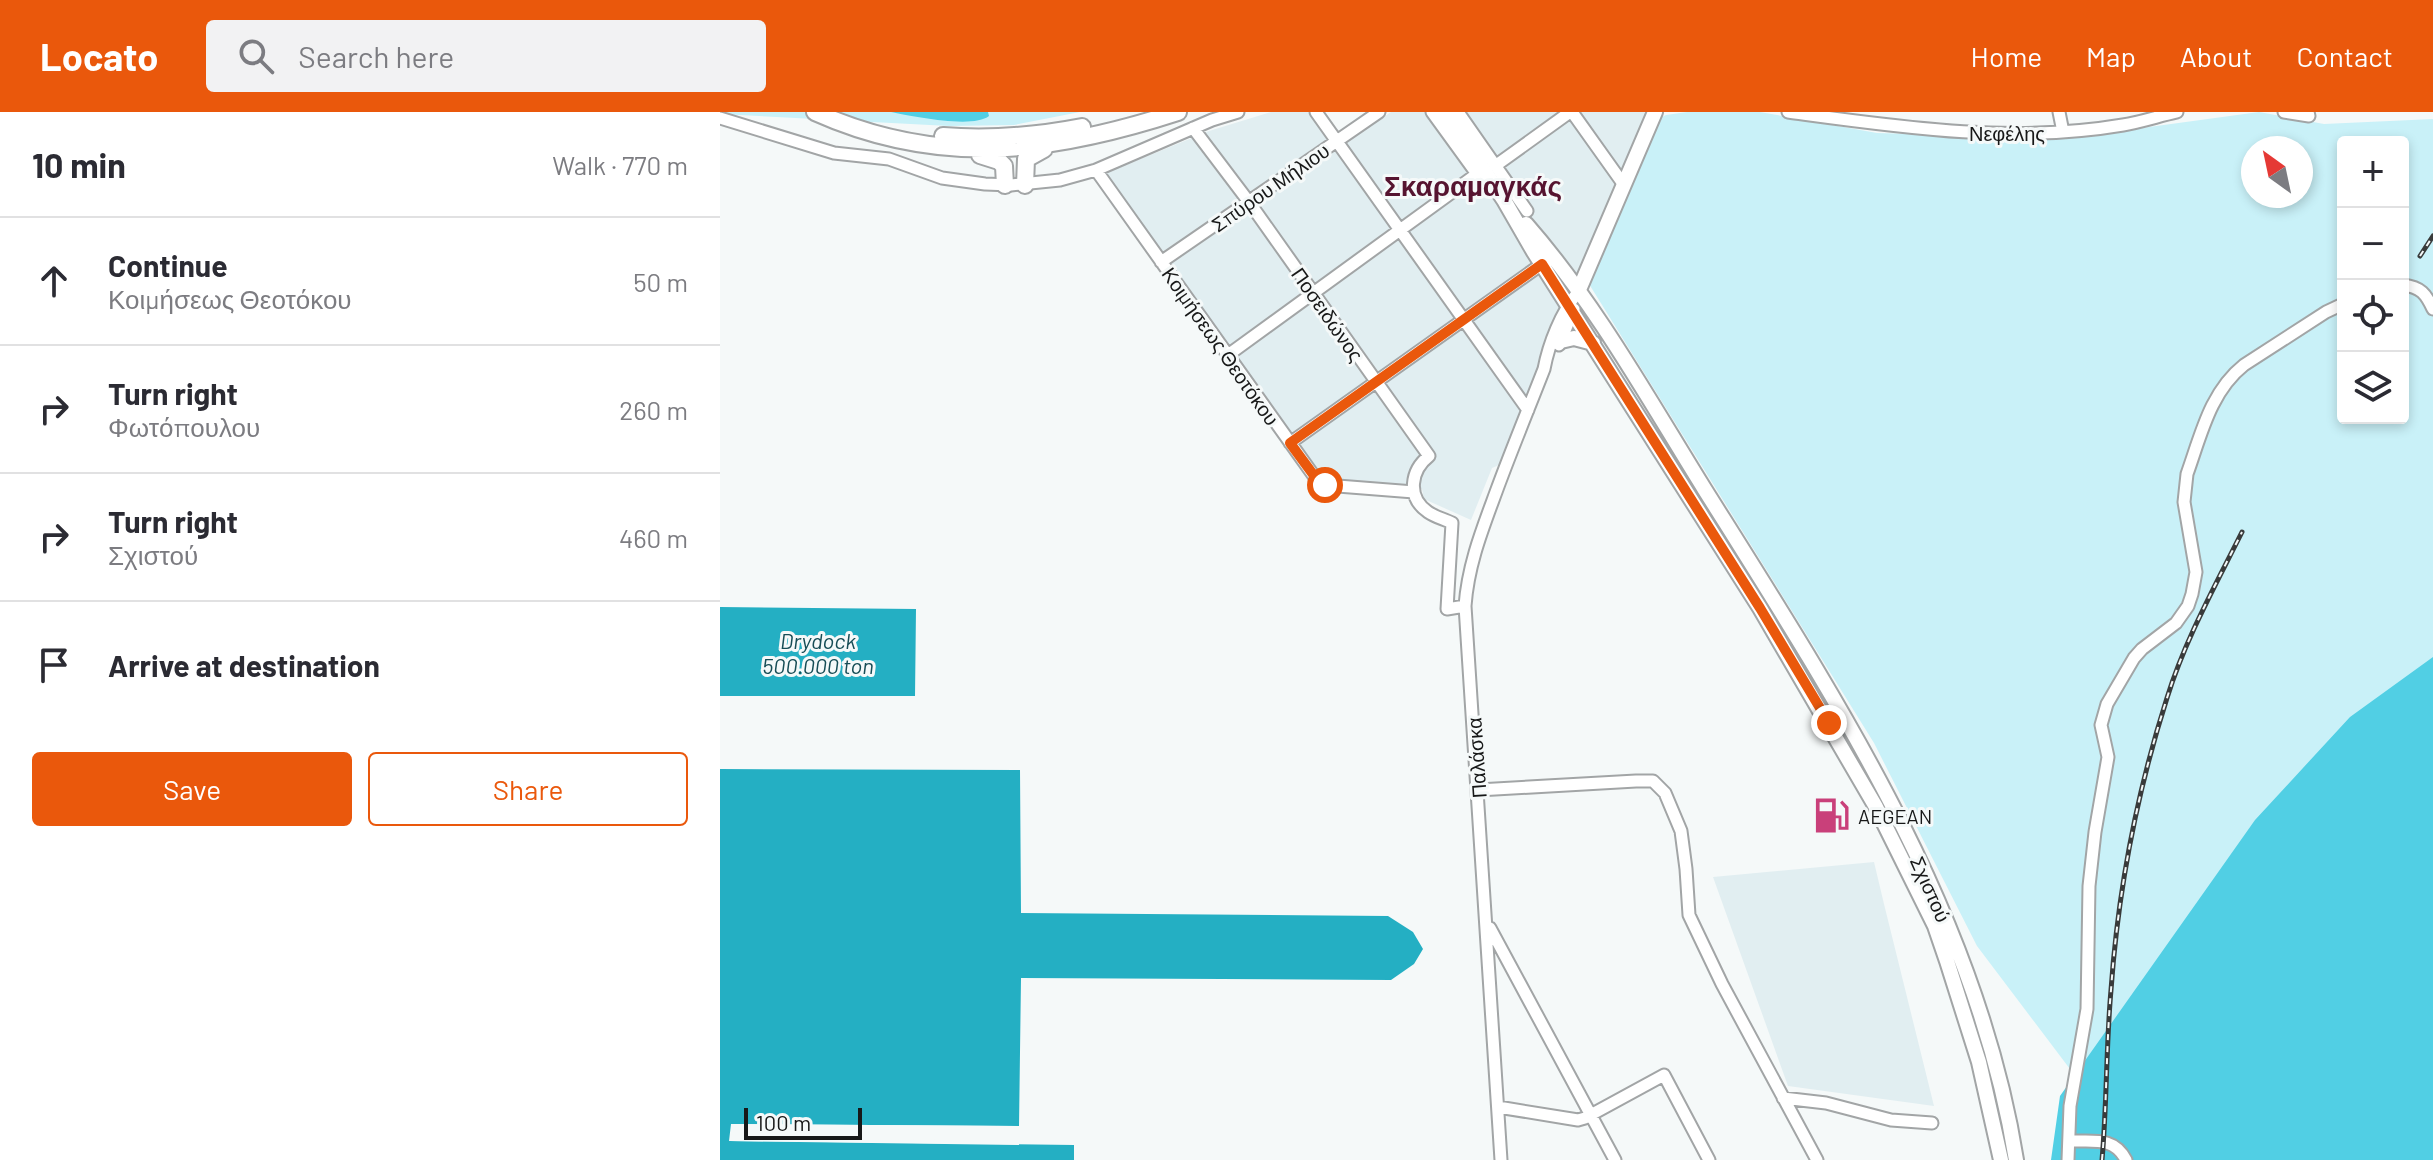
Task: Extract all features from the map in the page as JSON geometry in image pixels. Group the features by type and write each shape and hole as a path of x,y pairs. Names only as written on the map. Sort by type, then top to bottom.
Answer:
{"highway":[{"path":"815,112 879,135 927,145 993,150 1059,143 1113,132 1178,112"},
{"path":"839,112 919,134 992,139 1057,132 1142,112"},
{"path":"1025,185 1026,159 1059,143"},
{"path":"963,149 1001,162 1006,170 1005,185"}],"main road":[{"name":"Σχιστού","path":"1445,112 1573,303 1621,353 1775,600 1894,811 1947,921 1971,988 2004,1099 2016,1160"},
{"path":"1573,303 1655,112"},
{"path":"1477,174 1540,253"},
{"path":"1527,211 1540,253"},
{"name":"Σχιστού","path":"1540,253 1559,266 1593,343 1760,608 1829,723 1893,841 1935,926 1947,961 1979,1062 2001,1160"},
{"path":"1559,266 1573,266 1593,258"},
{"path":"1561,341 1574,338 1593,343"}],"street":[{"path":"720,118 834,153 889,159 942,178 1025,185 1070,178 1096,170 1238,112"},
{"path":"1316,112 1528,410"},
{"name":"Σπύρου Μήλιου","path":"1161,262 1379,112"},
{"path":"1228,355 1477,174 1432,112"},
{"path":"1458,112 1527,211"},
{"path":"1495,166 1571,112 1624,185"},
{"name":"Νεφέλης","path":"1788,112 1868,118 1962,133 2063,132 2123,125 2177,112"},
{"path":"2059,112 2063,132"},
{"path":"2284,112 2308,114"},
{"name":"Ποσειδώνος","path":"1193,128 1429,456 1415,472 1414,492"},
{"name":"Κοιμήσεως Θεοτόκου","path":"1096,170 1318,481 1323,485 1414,492"},
{"path":"1290,443 1463,319 1540,253"},
{"path":"2409,287 2427,295 2433,309"},
{"name":"Παλάσκα","path":"1501,1160 1465,606 1473,556 1544,369 1561,341 1573,303"},
{"name":"Παλάσκα","path":"1544,369 1547,354 1573,303"},
{"path":"2068,1160 2070,1106 2087,1009 2089,886 2095,832 2107,771 2108,752 2101,725 2107,704 2134,658 2176,623 2188,606 2196,572 2185,509 2185,487 2217,395 2244,365 2337,307"},
{"path":"1414,492 1425,510 1452,523 1447,609 1465,606"},
{"path":"1478,790 1636,781 1653,781 1659,785 1681,831 1689,915 1722,984 1817,1160"},
{"path":"1487,922 1615,1160"},
{"path":"1498,1107 1578,1120 1664,1075 1709,1160"},
{"path":"1783,1098 1826,1103 1891,1120 1932,1123"},
{"path":"2069,1141 2114,1144 2126,1160"}],"shaded area":[{"path":"720,112 1080,112 1014,125 949,126"},
{"path":"891,112 988,112 989,116 981,120 956,122"},
{"path":"1271,112 1308,112 1336,150 1391,112 1650,112 1499,465 1492,468 1471,520 1424,499 1422,489 1337,479 1323,481 1106,173 1209,131"},
{"path":"1687,112 1760,112 1877,133 2014,137 2127,130 2259,112 2324,124 2433,119 2433,1160 2116,1130 1977,946 1874,743 1589,284 1662,117"},
{"path":"2433,657 2433,1160 2051,1160 2060,1096 2255,820 2350,717"},
{"path":"1874,862 1934,1106 1788,1086 1713,877"}],"water":[{"name":"Drydock 500.000 ton","path":"720,607 916,609 915,696 720,696"},
{"path":"720,769 1020,770 1021,913 1388,916 1413,932 1423,949 1414,964 1391,980 1021,978 1019,1126 732,1124 730,1141 1074,1145 1074,1160 720,1160"}],"pier":[{"path":"731,1124 1019,1126 1019,1130 735,1128 734,1137 1019,1141 1019,1145 729,1141"}],"railway":[{"path":"2420,256 2433,236"},
{"path":"2102,1160 2114,953 2138,806 2174,676 2242,532"}],"place":[{"name":"AEGEAN","path":"1832,816"}],"district":[{"name":"Σκαραμαγκάς","path":"1473,185"}],"route":[{"path":"1325,485 1321,485 1290,443 1542,264 1760,608 1829,723"}]}
